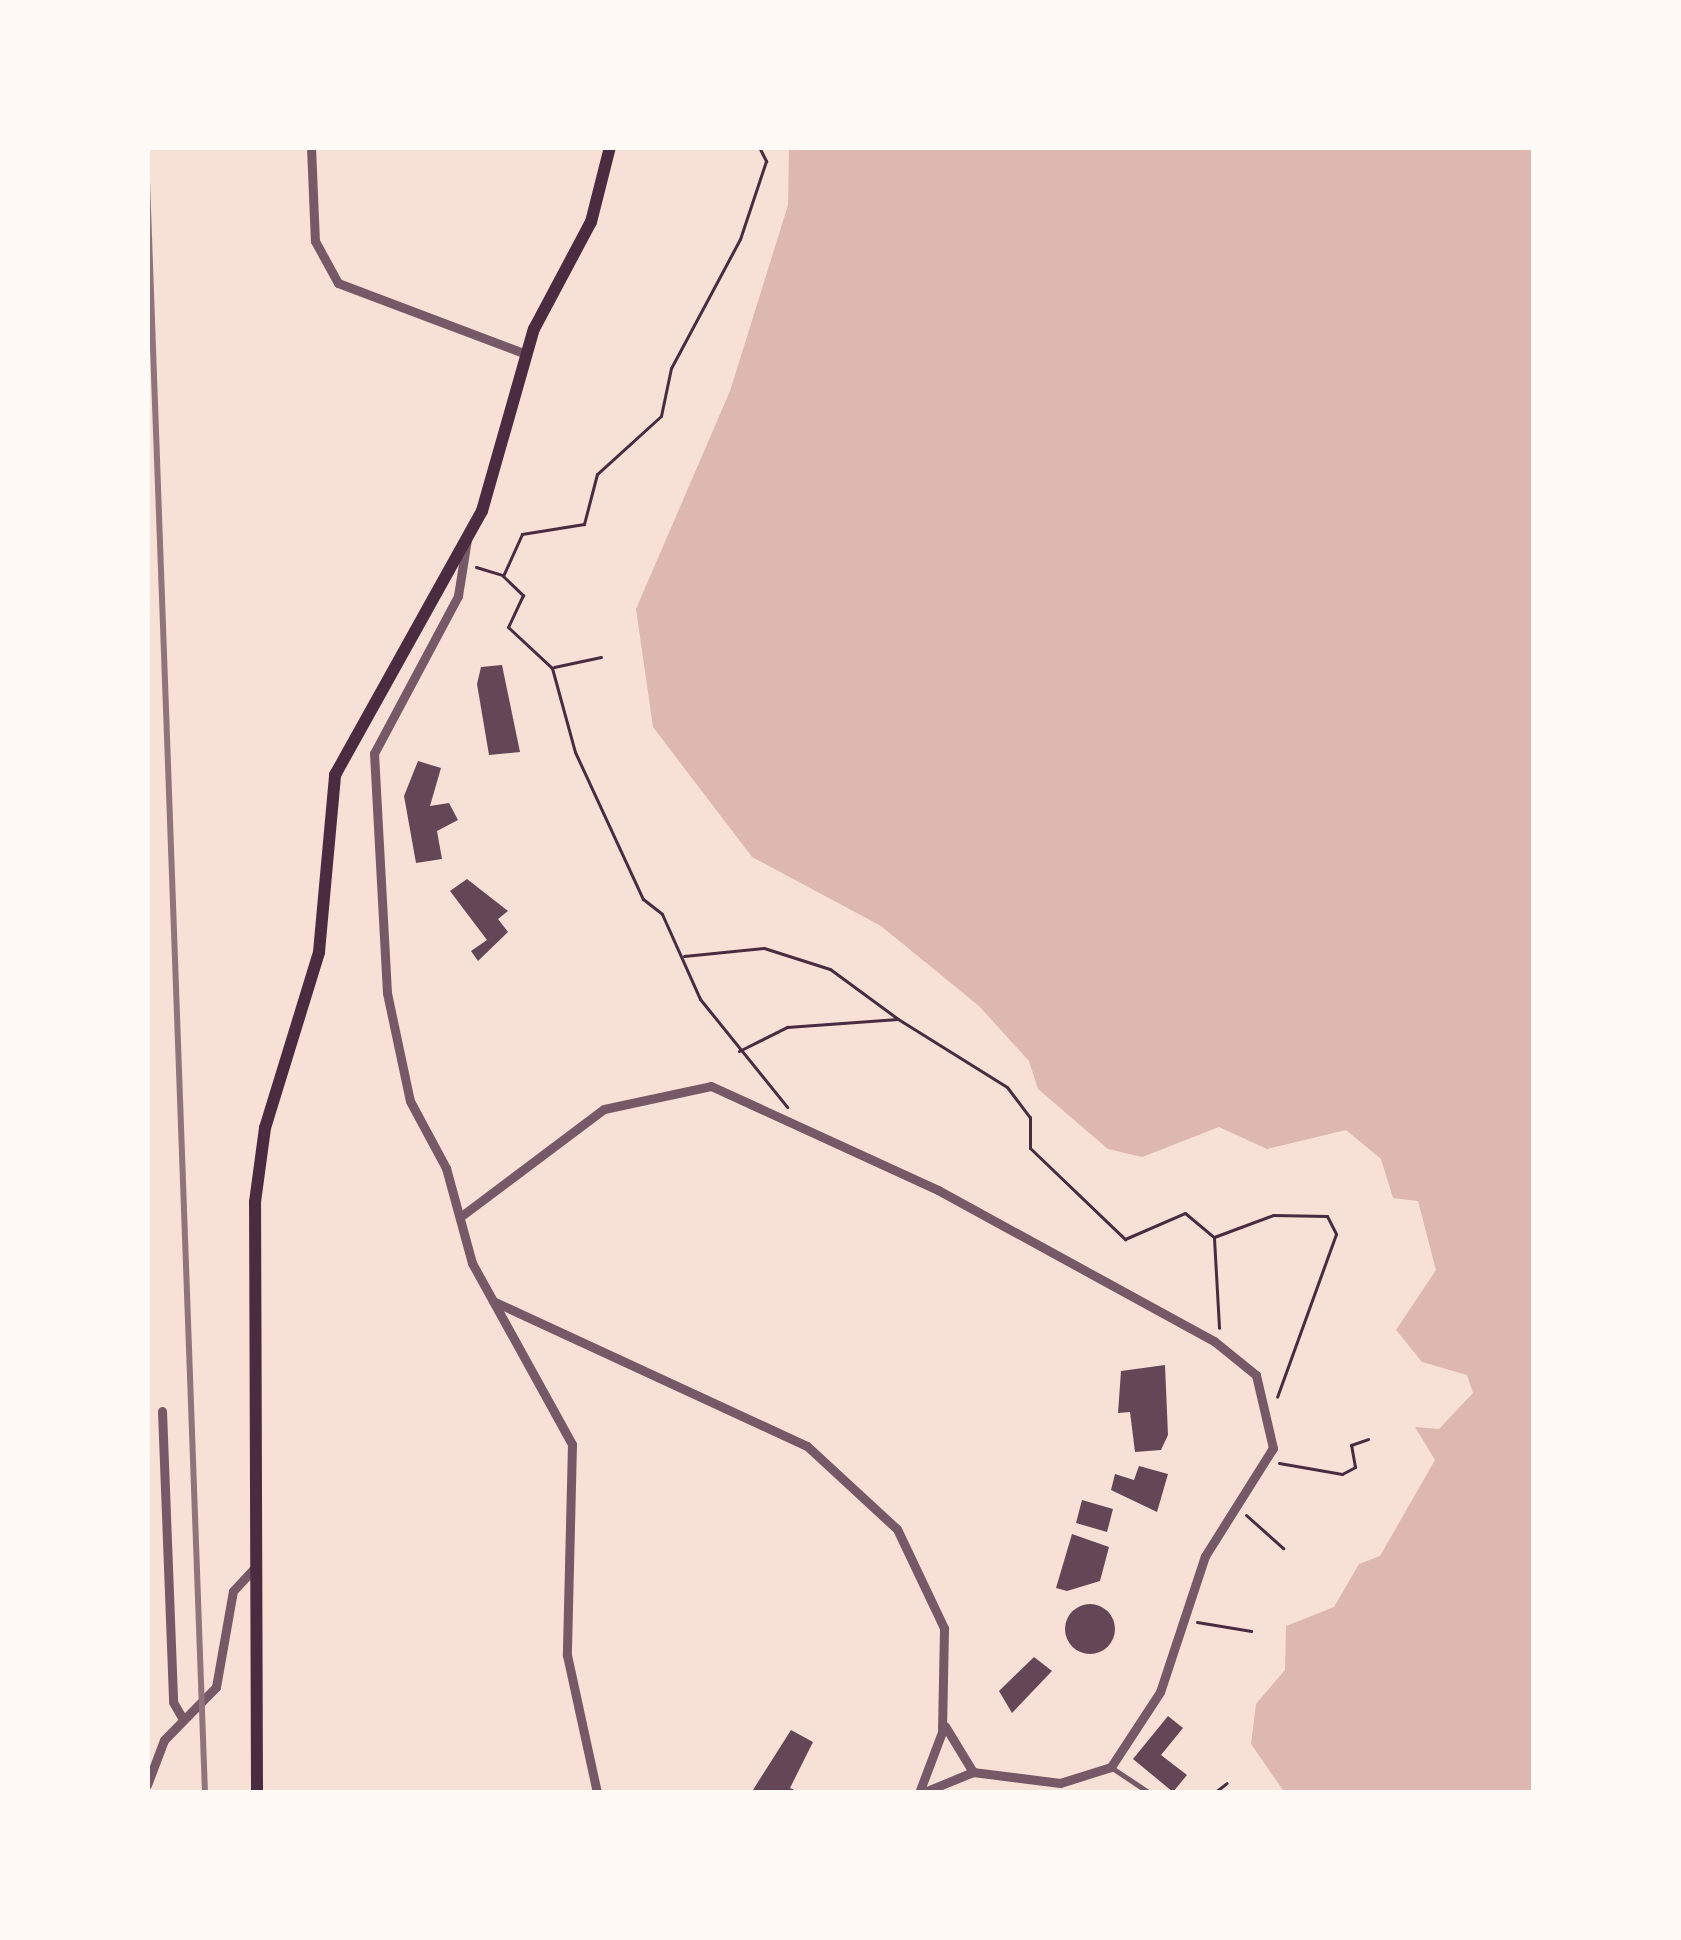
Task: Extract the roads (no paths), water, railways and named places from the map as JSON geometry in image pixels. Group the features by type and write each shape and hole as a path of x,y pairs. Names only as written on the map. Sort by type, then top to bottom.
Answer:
{"main road":[{"path":"256,1793 260,1155 319,952 335,775 467,539 526,354 591,222 610,147"}],"street":[{"path":"311,147 315,241 338,284 526,354"},
{"path":"467,539 470,565 379,736 370,785 396,1043 489,1298 572,1444 567,1655 597,1793"},
{"path":"460,1217 604,1109 676,1087 711,1086 787,1114 1214,1341 1250,1368 1271,1410 1265,1465 1233,1511 1184,1618 1160,1692 1111,1767 1047,1783 973,1772 921,1793"},
{"path":"489,1298 807,1446 897,1529 940,1607 944,1720 921,1793"},
{"path":"162,1411 173,1702 183,1719"},
{"path":"147,1785 183,1719 216,1687 233,1591 255,1567"},
{"path":"944,1720 973,1772"}],"lane":[{"path":"1111,1767 1150,1793"}],"railway":[{"path":"147,181 205,1793"}]}
